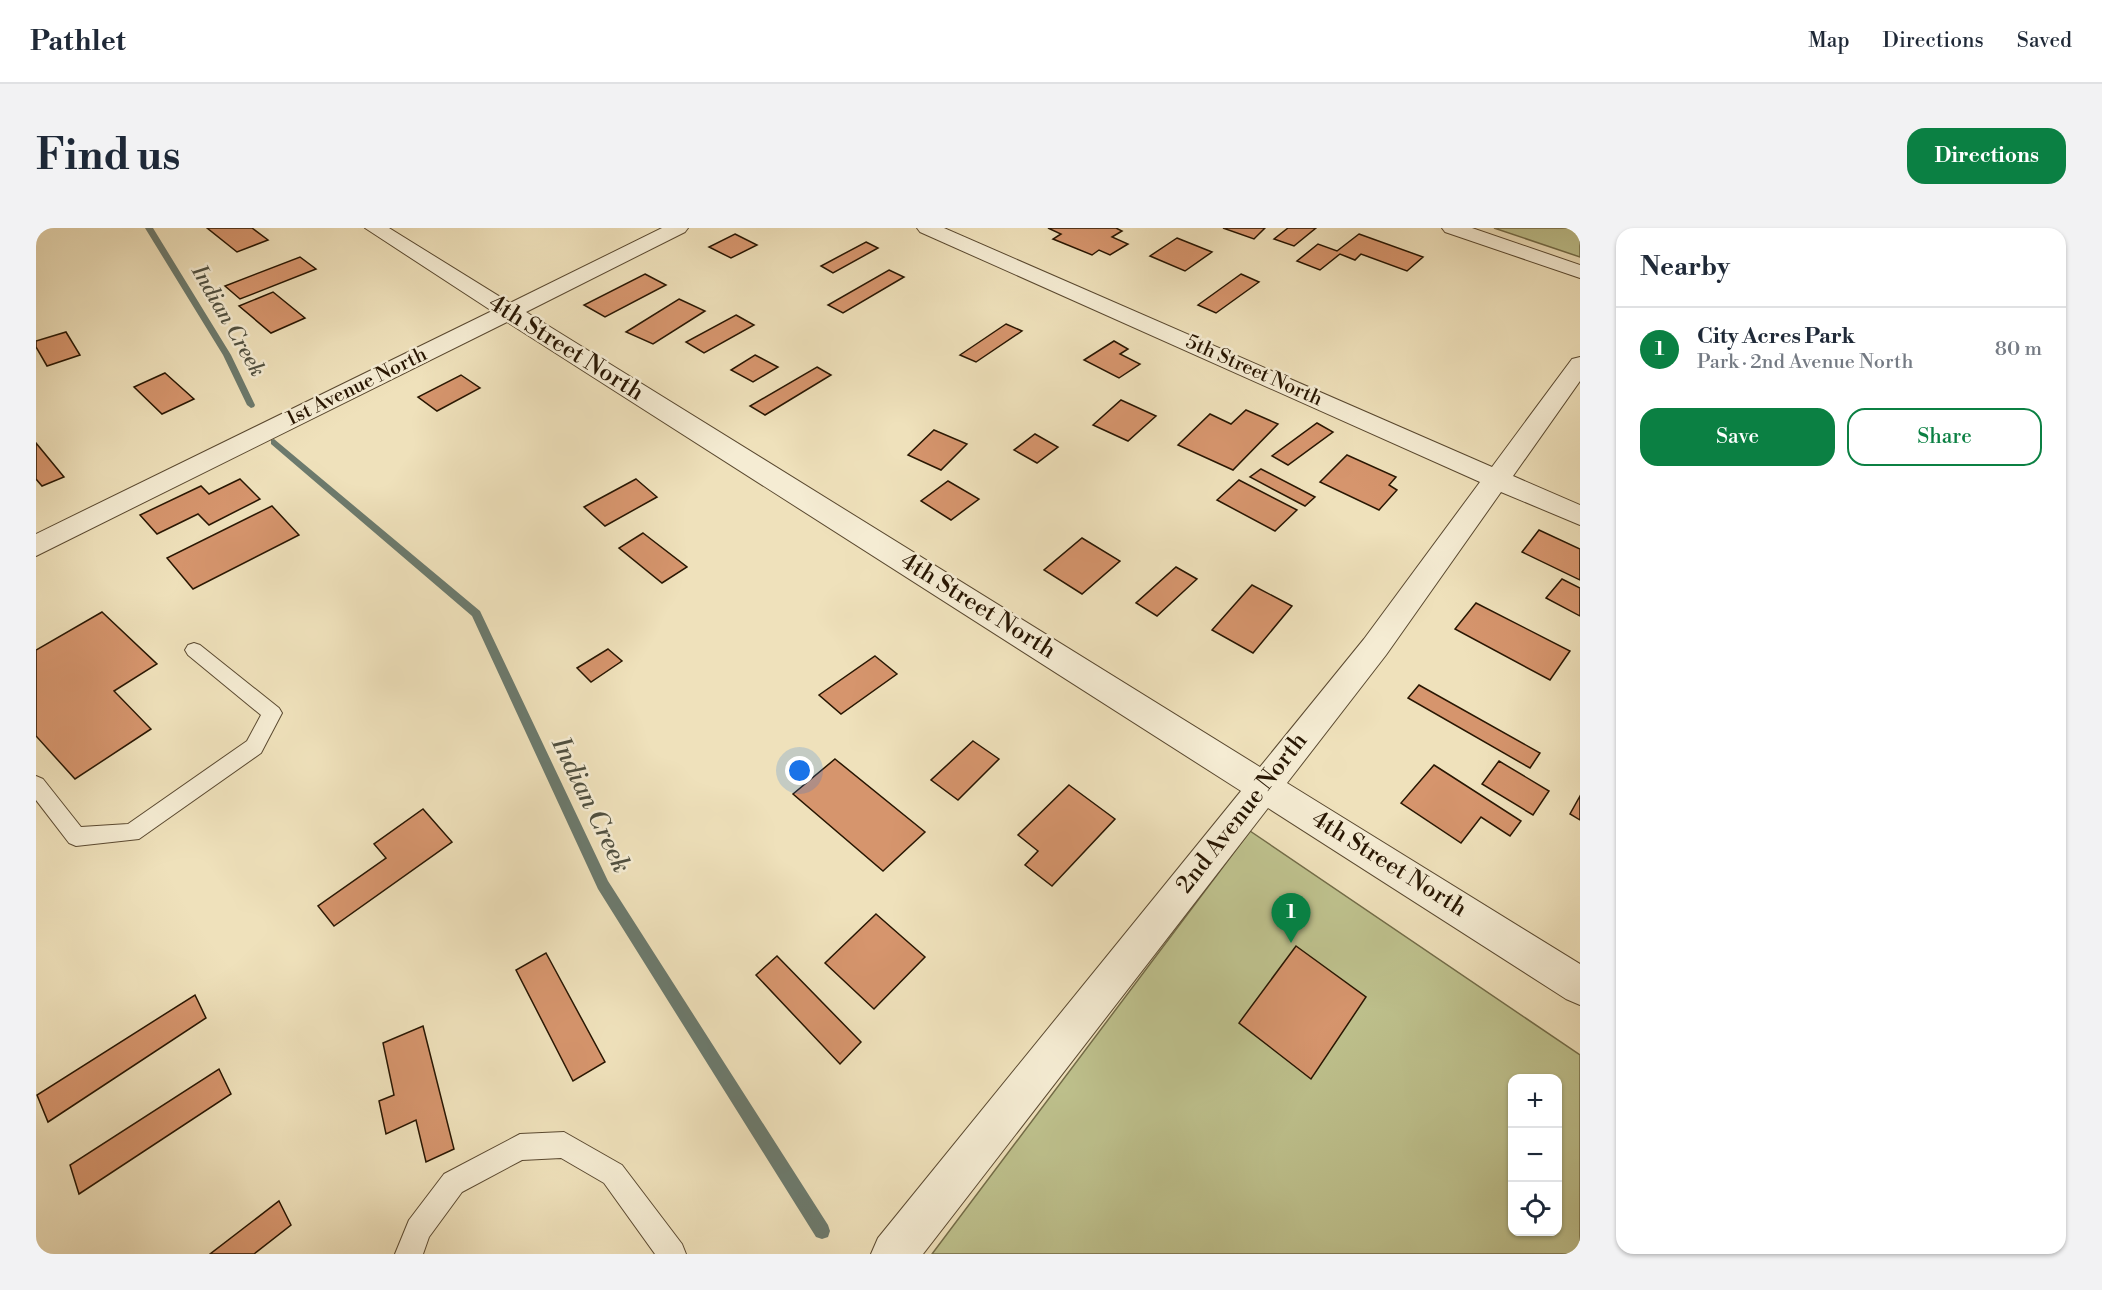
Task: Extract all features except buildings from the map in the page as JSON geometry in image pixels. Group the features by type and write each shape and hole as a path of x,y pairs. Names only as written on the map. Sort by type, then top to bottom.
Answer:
{"street":[{"name":"4th Street North","path":"375,228 1264,785 1580,986"},
{"name":"1st Avenue North","path":"36,546 678,228"},
{"name":"5th Street North","path":"927,228 1580,516"},
{"path":"1452,228 1475,232 1580,272"},
{"name":"2nd Avenue North","path":"894,1254 1375,647 1580,364"}],"lane":[{"path":"36,785 76,837 132,833 254,747 273,713 194,650"},
{"path":"409,1254 418,1229 453,1183 520,1147 564,1145 613,1174 672,1254"}],"green space":[{"path":"1494,228 1580,228 1580,257"},
{"path":"1250,831 1580,1055 1580,1254 932,1254"}],"waterway":[{"name":"Indian Creek","path":"149,228 227,355 251,405"},
{"name":"Indian Creek","path":"274,442 476,614 603,885 822,1231"}],"place":[{"name":"City Acres Park","path":"1291,943"}]}
